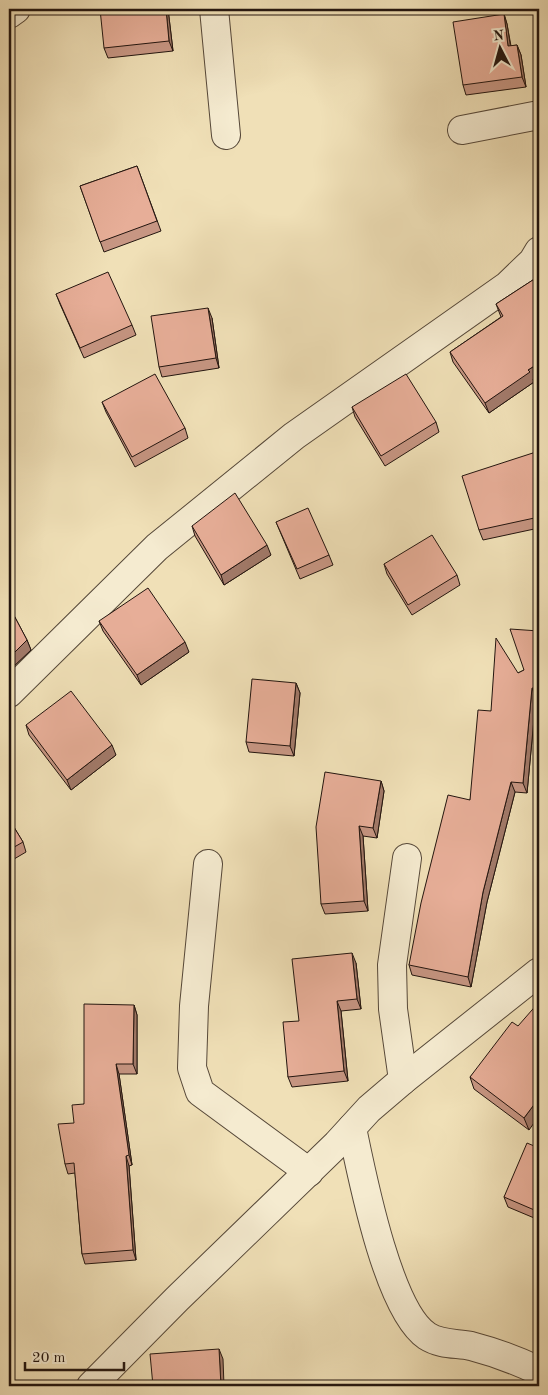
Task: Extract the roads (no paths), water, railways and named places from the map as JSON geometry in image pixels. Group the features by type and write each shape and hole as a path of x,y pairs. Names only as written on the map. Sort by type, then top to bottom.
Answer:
{"street":[{"path":"9,14 16,9"},
{"path":"214,9 226,134"},
{"path":"462,130 539,115"},
{"path":"9,693 157,547 294,436 507,286 533,261 539,251"},
{"path":"403,1080 393,1009 392,965 407,858"},
{"path":"208,864 194,1006 192,1068 200,1092 309,1172"},
{"path":"91,1386 177,1299 309,1172 369,1109 539,972"},
{"path":"352,1128 383,1250 400,1299 414,1325 428,1337 446,1344 470,1346 539,1371"}]}
